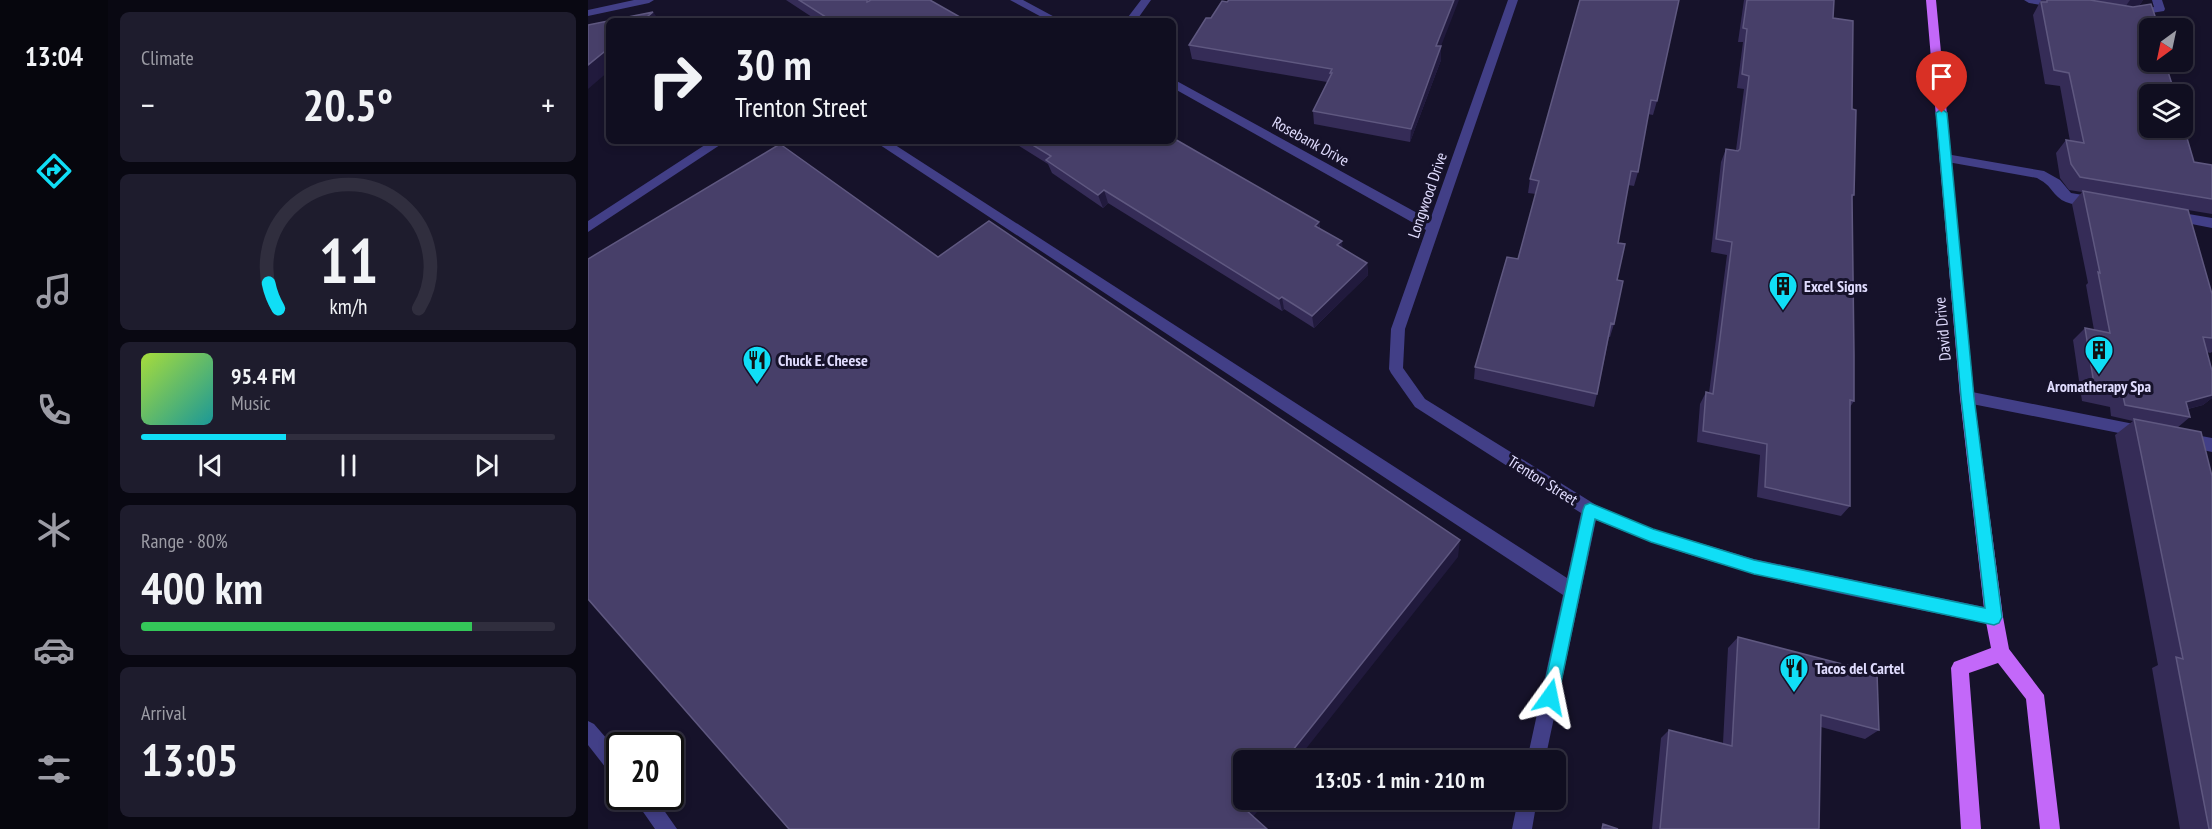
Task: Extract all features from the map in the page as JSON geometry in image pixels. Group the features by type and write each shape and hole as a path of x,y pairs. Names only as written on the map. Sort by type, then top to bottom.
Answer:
{"main road":[{"name":"David Drive","path":"1931,0 1967,397 1994,617 2001,653 2036,695 2050,829"},
{"path":"1971,829 1960,668 2001,653"}],"street":[{"path":"588,13 649,0"},
{"path":"1015,0 1051,18"},
{"path":"1132,18 1146,0"},
{"name":"Longwood Drive","path":"1418,399 1396,369 1398,329 1513,0"},
{"path":"2029,0 2064,6"},
{"path":"2123,15 2160,9 2157,0"},
{"name":"Rosebank Drive","path":"1176,85 1432,228"},
{"path":"588,227 715,144"},
{"path":"885,144 1572,591"},
{"path":"1946,158 2040,174 2056,183 2060,193 2064,196 2110,205"},
{"path":"2155,213 2212,223"},
{"path":"1967,397 2212,445"},
{"name":"Trenton Street","path":"1418,399 1419,403 1590,510 1651,536 1754,567 1994,617"},
{"path":"1538,750 1590,510"},
{"path":"588,730 606,752"},
{"path":"652,810 667,829"},
{"path":"1522,829 1526,810"}],"building":[{"path":"799,0 867,0 867,2 871,0 930,0 962,18 827,18"},
{"path":"1454,0 1436,46 1441,46 1411,129 1313,111 1332,69 1189,45 1206,18 1211,18 1222,1"},
{"path":"1580,0 1679,0 1657,101 1651,100 1638,172 1631,171 1618,243 1625,244 1617,280 1623,281 1614,324 1611,323 1597,394 1475,367 1507,257 1518,259 1539,181 1530,179"},
{"path":"1747,0 1834,0 1833,18 1853,21 1852,109 1856,110 1854,195 1852,195 1854,401 1850,400 1850,506 1765,487 1767,444 1703,431 1706,392 1713,394 1732,242 1716,239 1726,149 1738,151 1740,149 1749,76 1742,74 1747,29 1743,28"},
{"path":"2047,0 2090,0 2133,7 2151,4 2156,18 2139,18 2139,72 2168,72 2172,84 2139,84 2139,138 2187,138 2194,162 2212,165 2212,199 2080,177 2071,164 2066,140 2084,143 2069,73 2054,70 2041,2 2047,2"},
{"path":"653,12 646,18 623,18"},
{"path":"606,21 606,50 588,65 588,25"},
{"path":"1176,140 1319,222 1315,226 1342,241 1337,245 1367,263 1312,316 1282,297 1279,299 1104,190 1098,195 1046,160 1051,156 1031,144 1176,144"},
{"path":"780,144 938,257 989,221 1460,540 1293,750 1233,750 1233,810 1246,810 1267,829 789,829 588,599 588,259"},
{"path":"2083,191 2188,210 2212,294 2212,338 2203,337 2212,371 2212,395 2186,402 2190,417 2125,405 2123,396 2095,390 2085,328 2110,333"},
{"path":"2134,419 2201,432 2212,476 2212,829 2209,829 2176,657 2183,659"},
{"path":"1738,637 1877,673 1879,730 1821,715 1819,829 1660,829 1669,730 1732,746"},
{"path":"1603,824 1618,829 1602,829"}],"place":[{"name":"Excel Signs","path":"1783,312"},
{"name":"Aromatherapy Spa","path":"2099,376"},
{"name":"Chuck E. Cheese","path":"757,386"},
{"name":"Tacos del Cartel","path":"1794,694"}],"route":[{"path":"1550,697 1590,510 1651,536 1754,567 1994,617 1967,397 1942,113"}]}
